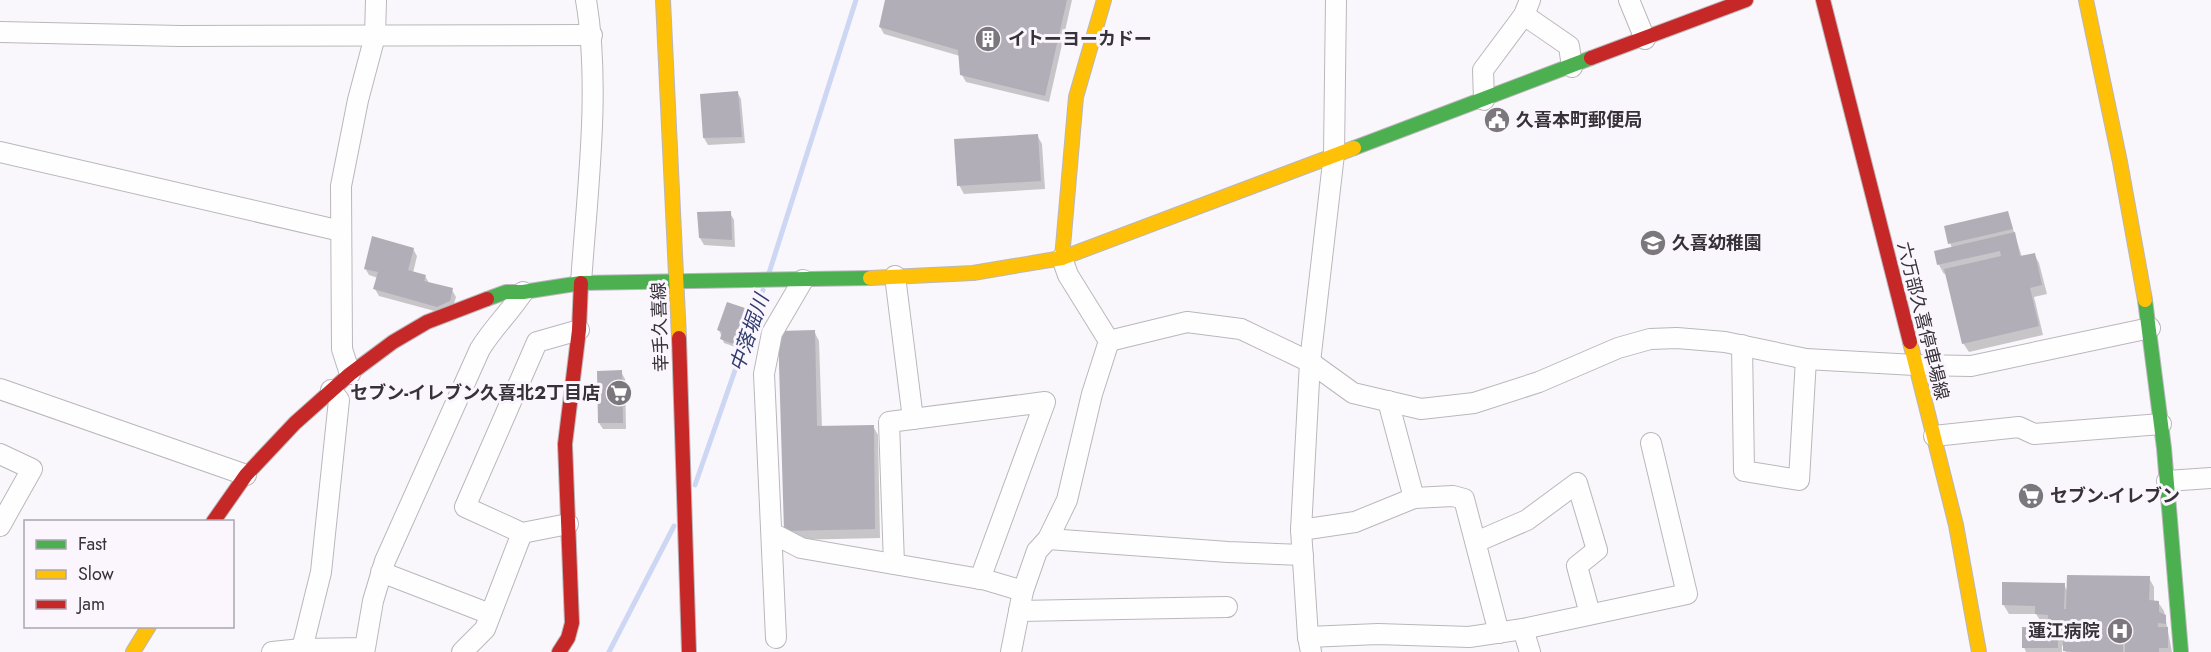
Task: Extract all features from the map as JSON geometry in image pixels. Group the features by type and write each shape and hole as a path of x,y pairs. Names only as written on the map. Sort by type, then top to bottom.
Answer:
{"street":[{"path":"350,374 342,349 341,186 358,100 375,36 376,0"},
{"path":"559,652 568,638 572,623 565,444 579,330 590,137 592,35 586,0"},
{"name":"幸手久喜線","path":"663,0 689,652"},
{"path":"1011,652 1023,591 1037,551 1048,539 1067,500 1092,394 1109,341 1068,275 1062,258 1076,97 1104,0"},
{"path":"1335,0 1334,154 1310,362 1301,530 1310,644 1378,634 1469,637 1523,629 1687,594 1651,443"},
{"path":"1629,0 1645,39"},
{"path":"214,520 246,475 295,423 350,374 393,342 427,322 506,292 524,292 580,283 803,280 974,273 1062,258 1746,0"},
{"name":"六万部久喜停車場線","path":"1823,0 1934,436 1966,570 1979,652"},
{"path":"2086,0 2134,228 2150,328 2168,482 2181,652"},
{"path":"1484,100 1483,70 1527,7 1569,46 1572,67"},
{"path":"0,32 192,36 592,35"},
{"path":"0,152 341,231"},
{"path":"895,276 913,419"},
{"path":"776,638 764,374 772,333 803,280"},
{"path":"272,652 365,648 373,601 381,572 401,520 480,349 490,332 524,292"},
{"path":"1109,341 1187,322 1241,329 1310,362 1353,393 1420,409 1474,403 1539,382 1618,348 1650,339 1677,338 1725,342 1806,359 1971,366 2150,328"},
{"path":"568,524 522,533 465,507 537,342 579,330"},
{"path":"1742,345 1744,471 1798,480 1806,359"},
{"path":"0,389 246,475"},
{"path":"302,649 321,572 339,400 331,390"},
{"path":"1388,401 1414,498"},
{"path":"894,564 889,422 1045,402 980,579"},
{"path":"1934,436 2019,427 2034,434 2161,424"},
{"path":"0,454 32,469 0,526"},
{"path":"2168,482 2211,478"},
{"path":"1476,542 1527,520 1577,483 1597,550 1577,566 1590,614"},
{"path":"1301,530 1355,522 1414,498 1453,496 1464,499 1499,633"},
{"path":"462,652 485,629 522,533"},
{"path":"772,533 801,548 980,579 1023,591"},
{"path":"1048,539 1303,555"},
{"path":"381,572 490,614"},
{"path":"1019,611 1227,607"},
{"path":"133,652 148,628"},
{"path":"1523,629 1530,652"}],"building":[{"name":"イトーヨーカドー","path":"885,0 1067,0 1045,96 960,75 958,50 879,27"},
{"path":"738,91 742,137 703,138 700,94"},
{"path":"1038,134 1041,181 957,186 954,139"},
{"path":"731,211 732,240 699,238 697,212"},
{"path":"2008,211 2013,229 1948,244 1944,226"},
{"path":"2015,232 2020,256 2035,253 2042,285 2030,288 2039,326 1962,344 1944,269 2001,256 2000,251 1937,265 1934,251"},
{"path":"372,236 414,248 408,270 426,275 424,281 453,288 450,301 437,307 373,289 378,272 364,269"},
{"path":"727,302 748,309 736,345 720,339 722,332 717,330"},
{"path":"815,330 817,426 874,425 875,529 784,531 778,331"},
{"path":"622,370 623,423 598,423 597,371"},
{"path":"2067,575 2150,576 2149,600 2159,601 2159,612 2166,615 2166,624 2158,623 2158,627 2168,627 2168,648 2159,648 2159,652 2125,652 2125,644 2123,644 2123,652 2072,652 2063,651 2063,637 2058,637 2058,648 2022,648 2022,627 2048,628 2048,615 2035,614 2035,606 2002,605 2002,582 2065,583 2064,609 2066,609"}],"waterway":[{"name":"中落堀川","path":"769,273 856,0"},
{"name":"中落堀川","path":"695,485 763,290"},
{"name":"中落堀川","path":"609,652 674,526"}],"traffic: fast":[{"path":"1354,148 1591,58"},
{"path":"487,299 506,292 523,292 581,283 870,278"},
{"path":"2145,300 2164,448 2181,652"}],"traffic: slow":[{"path":"663,0 679,338"},
{"path":"1062,258 1076,97 1104,0"},
{"path":"2086,0 2120,162 2145,300"},
{"path":"870,278 973,273 1062,258 1354,148"},
{"path":"1910,342 1956,525 1979,652"},
{"path":"133,652 148,628"}],"traffic: jam":[{"path":"1591,58 1746,0"},
{"path":"1823,0 1910,342"},
{"path":"559,652 568,638 572,623 565,444 579,330 581,283"},
{"path":"214,520 246,475 295,423 350,374 393,342 427,322 487,299"},
{"path":"679,338 689,652"}],"place":[{"name":"イトーヨーカドー","path":"988,39"},
{"name":"久喜本町郵便局","path":"1497,120"},
{"name":"久喜幼稚園","path":"1653,243"},
{"name":"セブン-イレブン久喜北2丁目店","path":"619,393"},
{"name":"セブン-イレブン","path":"2031,496"},
{"name":"蓮江病院","path":"2120,631"}]}
